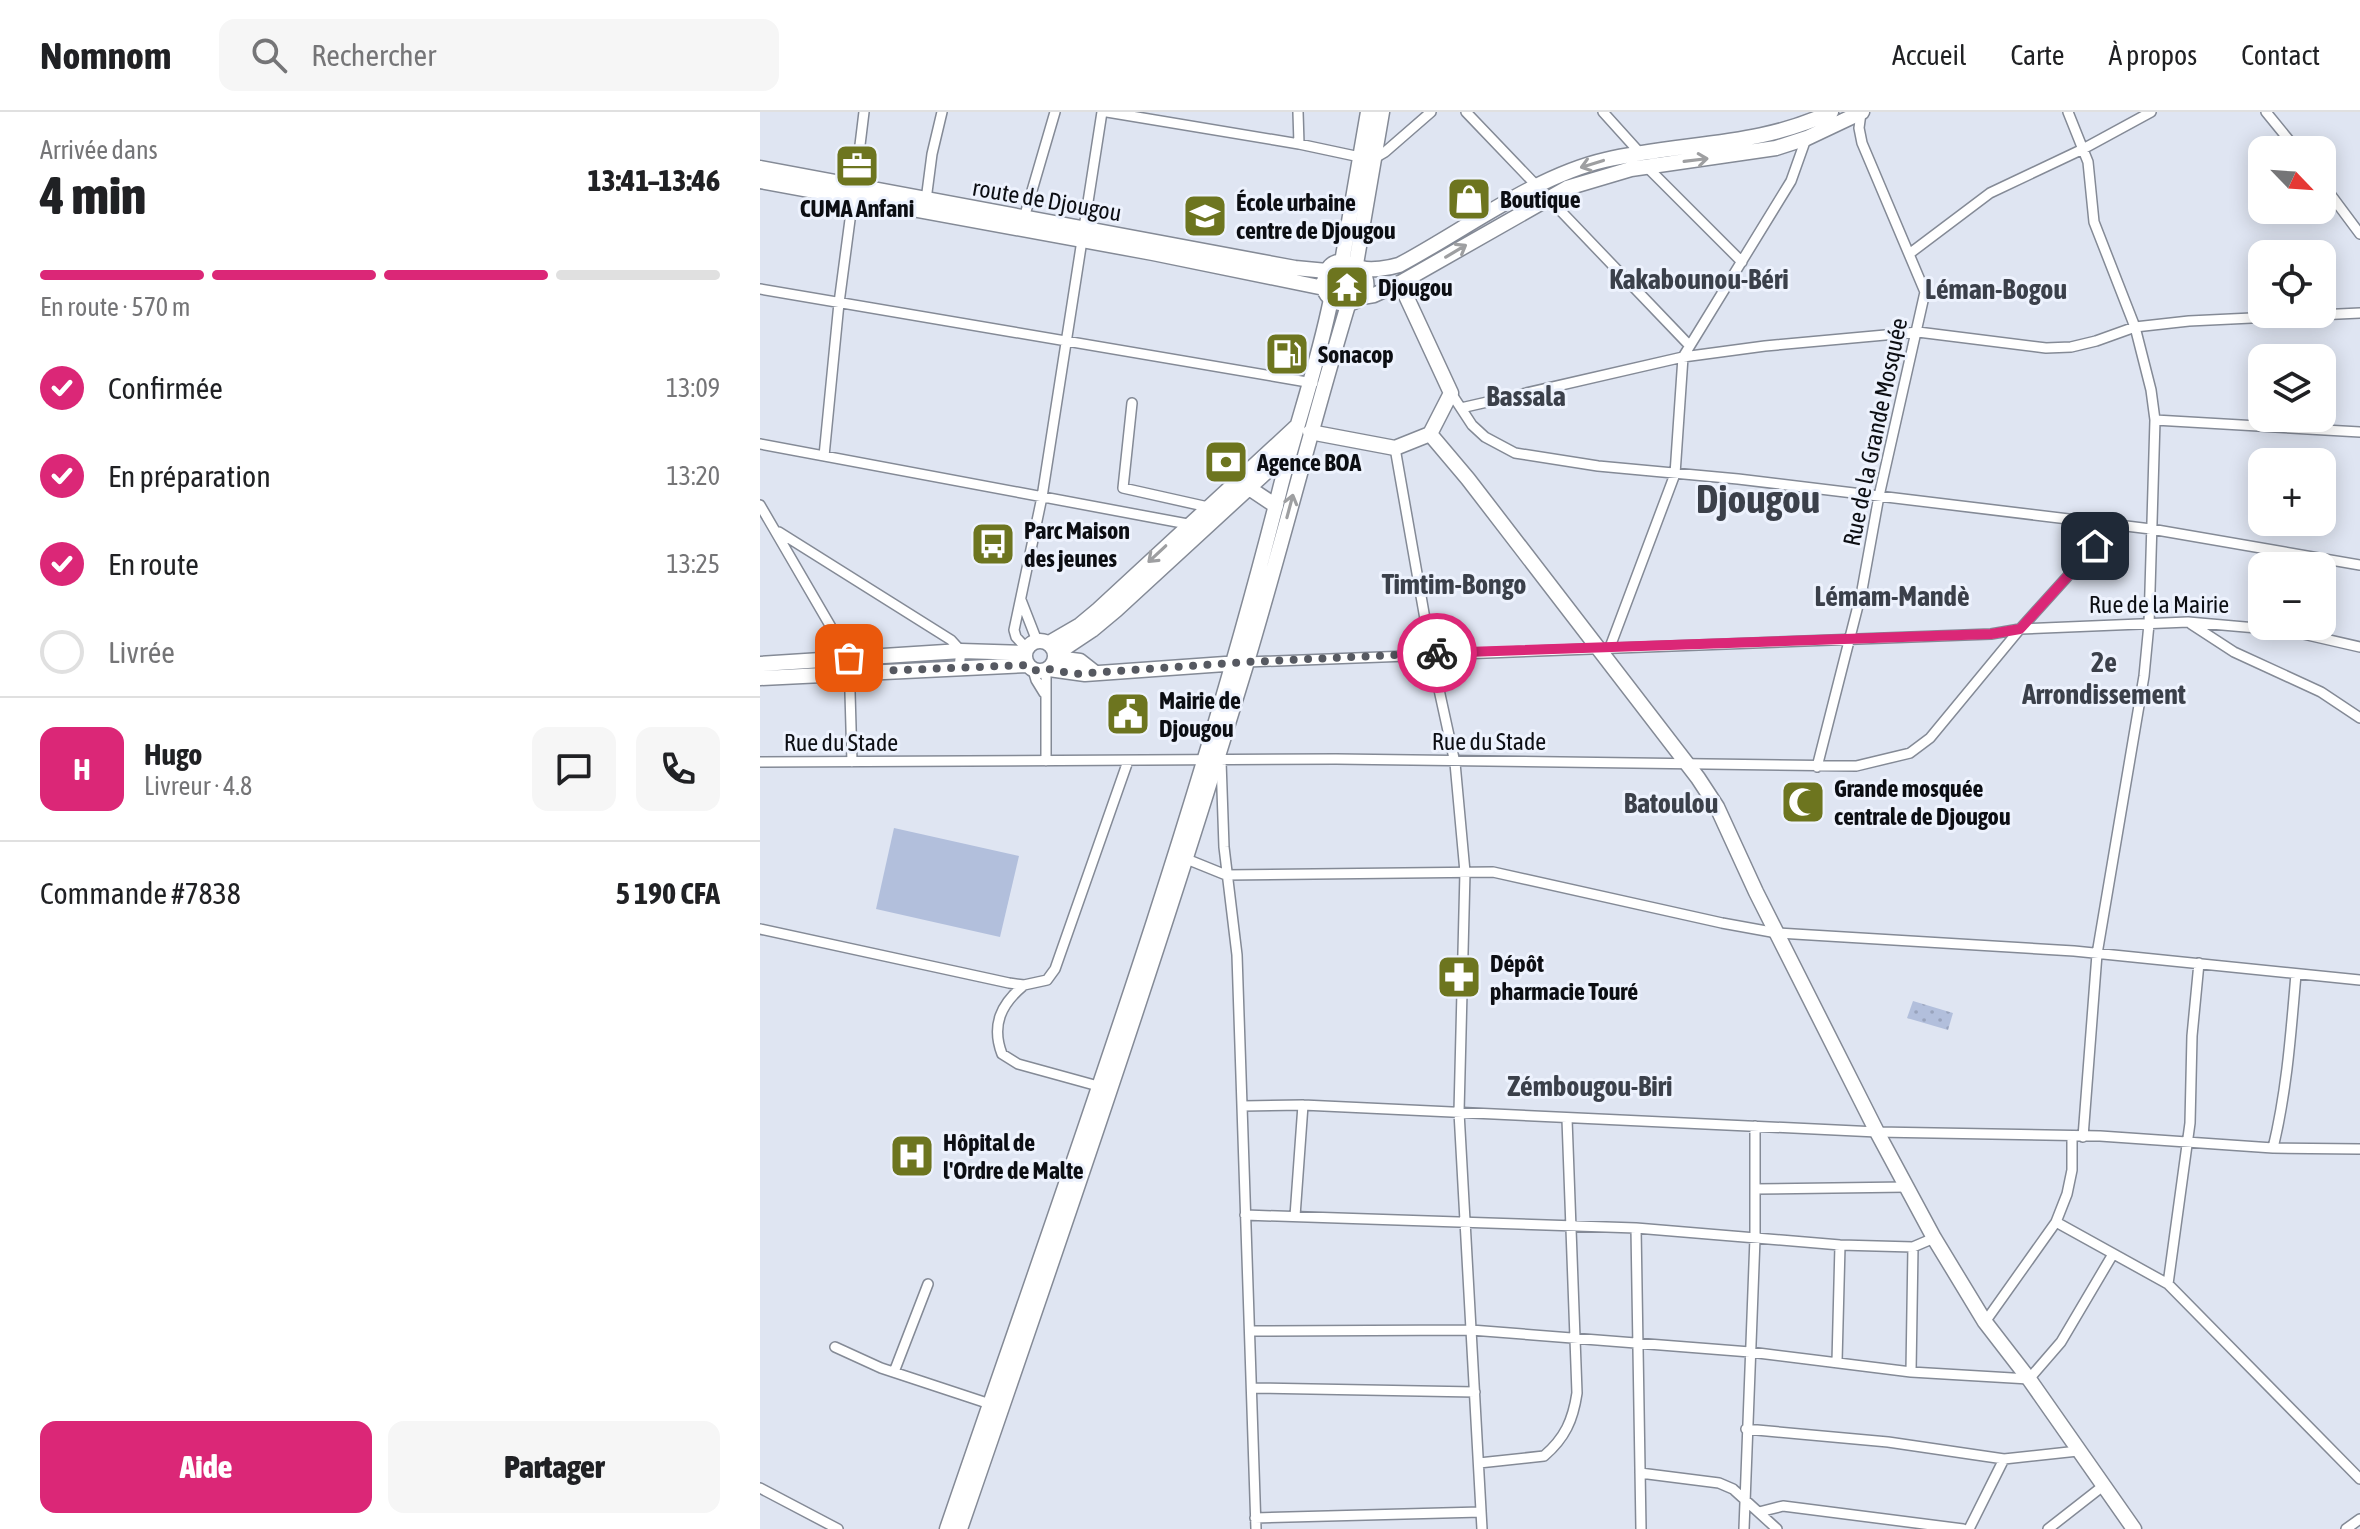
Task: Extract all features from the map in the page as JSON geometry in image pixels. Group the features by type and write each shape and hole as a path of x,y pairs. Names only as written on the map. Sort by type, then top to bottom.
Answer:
{"main road":[{"path":"1353,265 1366,158 1368,112"},
{"path":"1366,158 1382,112"},
{"path":"960,1529 1098,1086 1214,761 1317,383 1328,294 1327,271 1353,265 1390,268 1542,192 1591,180 1644,160 1737,141 1831,112"},
{"path":"1644,160 1755,153 1807,138 1861,112"},
{"name":"route de Djougou","path":"760,168 854,191 1084,235 1327,271"},
{"name":"route de Djougou","path":"760,181 926,200 1024,218 1328,294"},
{"path":"1328,294 1339,304 1374,295 1400,283 1542,192"},
{"path":"1317,383 1355,301 1366,288 1366,277 1353,265"},
{"path":"1304,429 1395,448 1430,434 1451,393 1400,283"},
{"path":"760,664 959,667 1040,657 1092,630 1205,531 1290,450 1304,429"},
{"path":"760,678 961,651 1040,657 1089,618 1208,507 1304,429"},
{"path":"1430,434 1603,648 1717,807 1877,1132 1934,1238 1985,1322 2029,1379 2134,1529"},
{"path":"1240,663 1290,450"},
{"path":"1249,488 1276,506"},
{"name":"Rue de la Mairie","path":"1040,657 1080,661 1094,672 1240,663"},
{"path":"947,1529 996,1406 1181,855"}],"street":[{"path":"824,456 839,303 864,112"},
{"path":"926,200 942,112"},
{"path":"1024,218 1055,112"},
{"path":"1040,657 1014,630 1042,497 1104,112 1366,158 1385,152 1431,112"},
{"path":"1298,112 1299,144"},
{"path":"1466,112 1689,345"},
{"path":"1603,112 1644,160 1742,262"},
{"name":"Rue de la Grande Mosquée","path":"1817,767 1862,590 1879,496 1925,292 1862,143 1859,128 1861,112"},
{"path":"1985,1322 2056,1222 2070,1182 2078,1137 2097,954 2144,676 2149,624 2155,420 2151,390 2135,327 2094,222 2088,162 2068,112"},
{"path":"1909,254 1990,193 2083,149 2151,112"},
{"path":"2266,112 2286,136"},
{"path":"1603,648 1675,474 1683,357 1791,181 1807,138 1806,122"},
{"path":"2336,202 2360,234"},
{"path":"760,289 1317,383"},
{"path":"1461,408 1683,357 1779,344 1918,332 2046,348 2096,341 2135,327 2189,321 2360,313"},
{"path":"1451,393 1472,425 1485,437 1515,453 1598,466 1738,479 2151,529 2360,565"},
{"path":"1132,403 1123,488 1208,507"},
{"path":"2155,420 2360,432"},
{"path":"760,444 1190,523 1205,531"},
{"path":"1395,448 1431,653 1455,763 1465,872 1459,1112 1482,1529"},
{"path":"760,505 850,665 852,762"},
{"name":"Rue du Stade","path":"760,762 1336,759 1856,766 1910,753 1930,738 2020,629 2114,525"},
{"path":"776,530 951,640 961,651 959,667"},
{"path":"1021,600 1040,657 1036,680 1044,693 1046,761"},
{"path":"2188,622 2234,652 2321,692 2360,718"},
{"name":"Rue de la Mairie","path":"1240,663 1431,653 1991,634 2020,629 2188,622 2290,631 2360,647"},
{"path":"760,929 1024,985 1047,980 1055,969 1128,761"},
{"path":"1214,761 1237,955 1255,1524 1481,1512"},
{"path":"1181,855 1226,875 1493,872 1777,933 2097,954 2360,980"},
{"path":"2168,1284 2190,1123 2192,1036 2199,963"},
{"path":"2273,1148 2282,1114 2296,974"},
{"path":"1024,985 1004,1005 999,1015 996,1030 1002,1054 1018,1064 1098,1086"},
{"path":"1243,1106 1303,1105 1877,1132 2360,1149"},
{"path":"1295,1216 1303,1105"},
{"path":"1479,1463 1544,1456 1571,1424 1577,1393 1567,1119"},
{"path":"1744,1529 1755,1238 1755,1126"},
{"path":"1755,1189 1907,1187"},
{"path":"1245,1215 1636,1228 1840,1245 1913,1247 1934,1238"},
{"path":"2056,1222 2168,1284 2360,1479"},
{"path":"1636,1228 1641,1529"},
{"path":"1837,1362 1840,1245"},
{"path":"1911,1372 1913,1247"},
{"path":"1250,1331 1471,1330 1750,1352 1911,1372 2029,1379 2061,1342 2113,1254"},
{"path":"894,1372 928,1284"},
{"path":"835,1347 868,1364 996,1406"},
{"path":"1252,1388 1475,1392"},
{"path":"1746,1429 1888,1442 2004,1459 2078,1451"},
{"path":"1759,1512 1783,1506 1966,1529 2004,1459"},
{"path":"1640,1473 1719,1483 1733,1489 1777,1529"},
{"path":"2048,1529 2103,1486"},
{"path":"760,1488 838,1529"},
{"path":"2346,1529 2360,1519"}],"shaded area":[{"path":"894,828 1019,856 1000,937 876,909"},
{"path":"1913,1001 1953,1013 1948,1030 1907,1018"}],"way so far":[{"path":"849,658 850,672 1028,665 1037,671 1049,669 1085,674 1437,653"}],"place":[{"name":"CUMA Anfani","path":"857,166"},
{"name":"Boutique","path":"1469,199"},
{"name":"École urbaine centre de Djougou","path":"1205,216"},
{"name":"Djougou","path":"1347,287"},
{"name":"Sonacop","path":"1287,354"},
{"name":"Agence BOA","path":"1226,462"},
{"name":"Parc Maison des jeunes","path":"993,544"},
{"name":"Mairie de Djougou","path":"1128,714"},
{"name":"Grande mosquée centrale de Djougou","path":"1803,802"},
{"name":"Dépôt pharmacie Touré","path":"1459,977"},
{"name":"Hôpital de l'Ordre de Malte","path":"912,1156"}],"district":[{"name":"Kakabounou-Béri","path":"1699,279"},
{"name":"Léman-Bogou","path":"1996,289"},
{"name":"Bassala","path":"1526,396"},
{"name":"Djougou","path":"1758,498"},
{"name":"Timtim-Bongo","path":"1454,584"},
{"name":"Lémam-Mandè","path":"1892,596"},
{"name":"2e Arrondissement","path":"2104,678"},
{"name":"Batoulou","path":"1671,803"},
{"name":"Zémbougou-Biri","path":"1590,1086"}],"route":[{"path":"1437,653 1991,634 2020,629 2095,546"}]}
